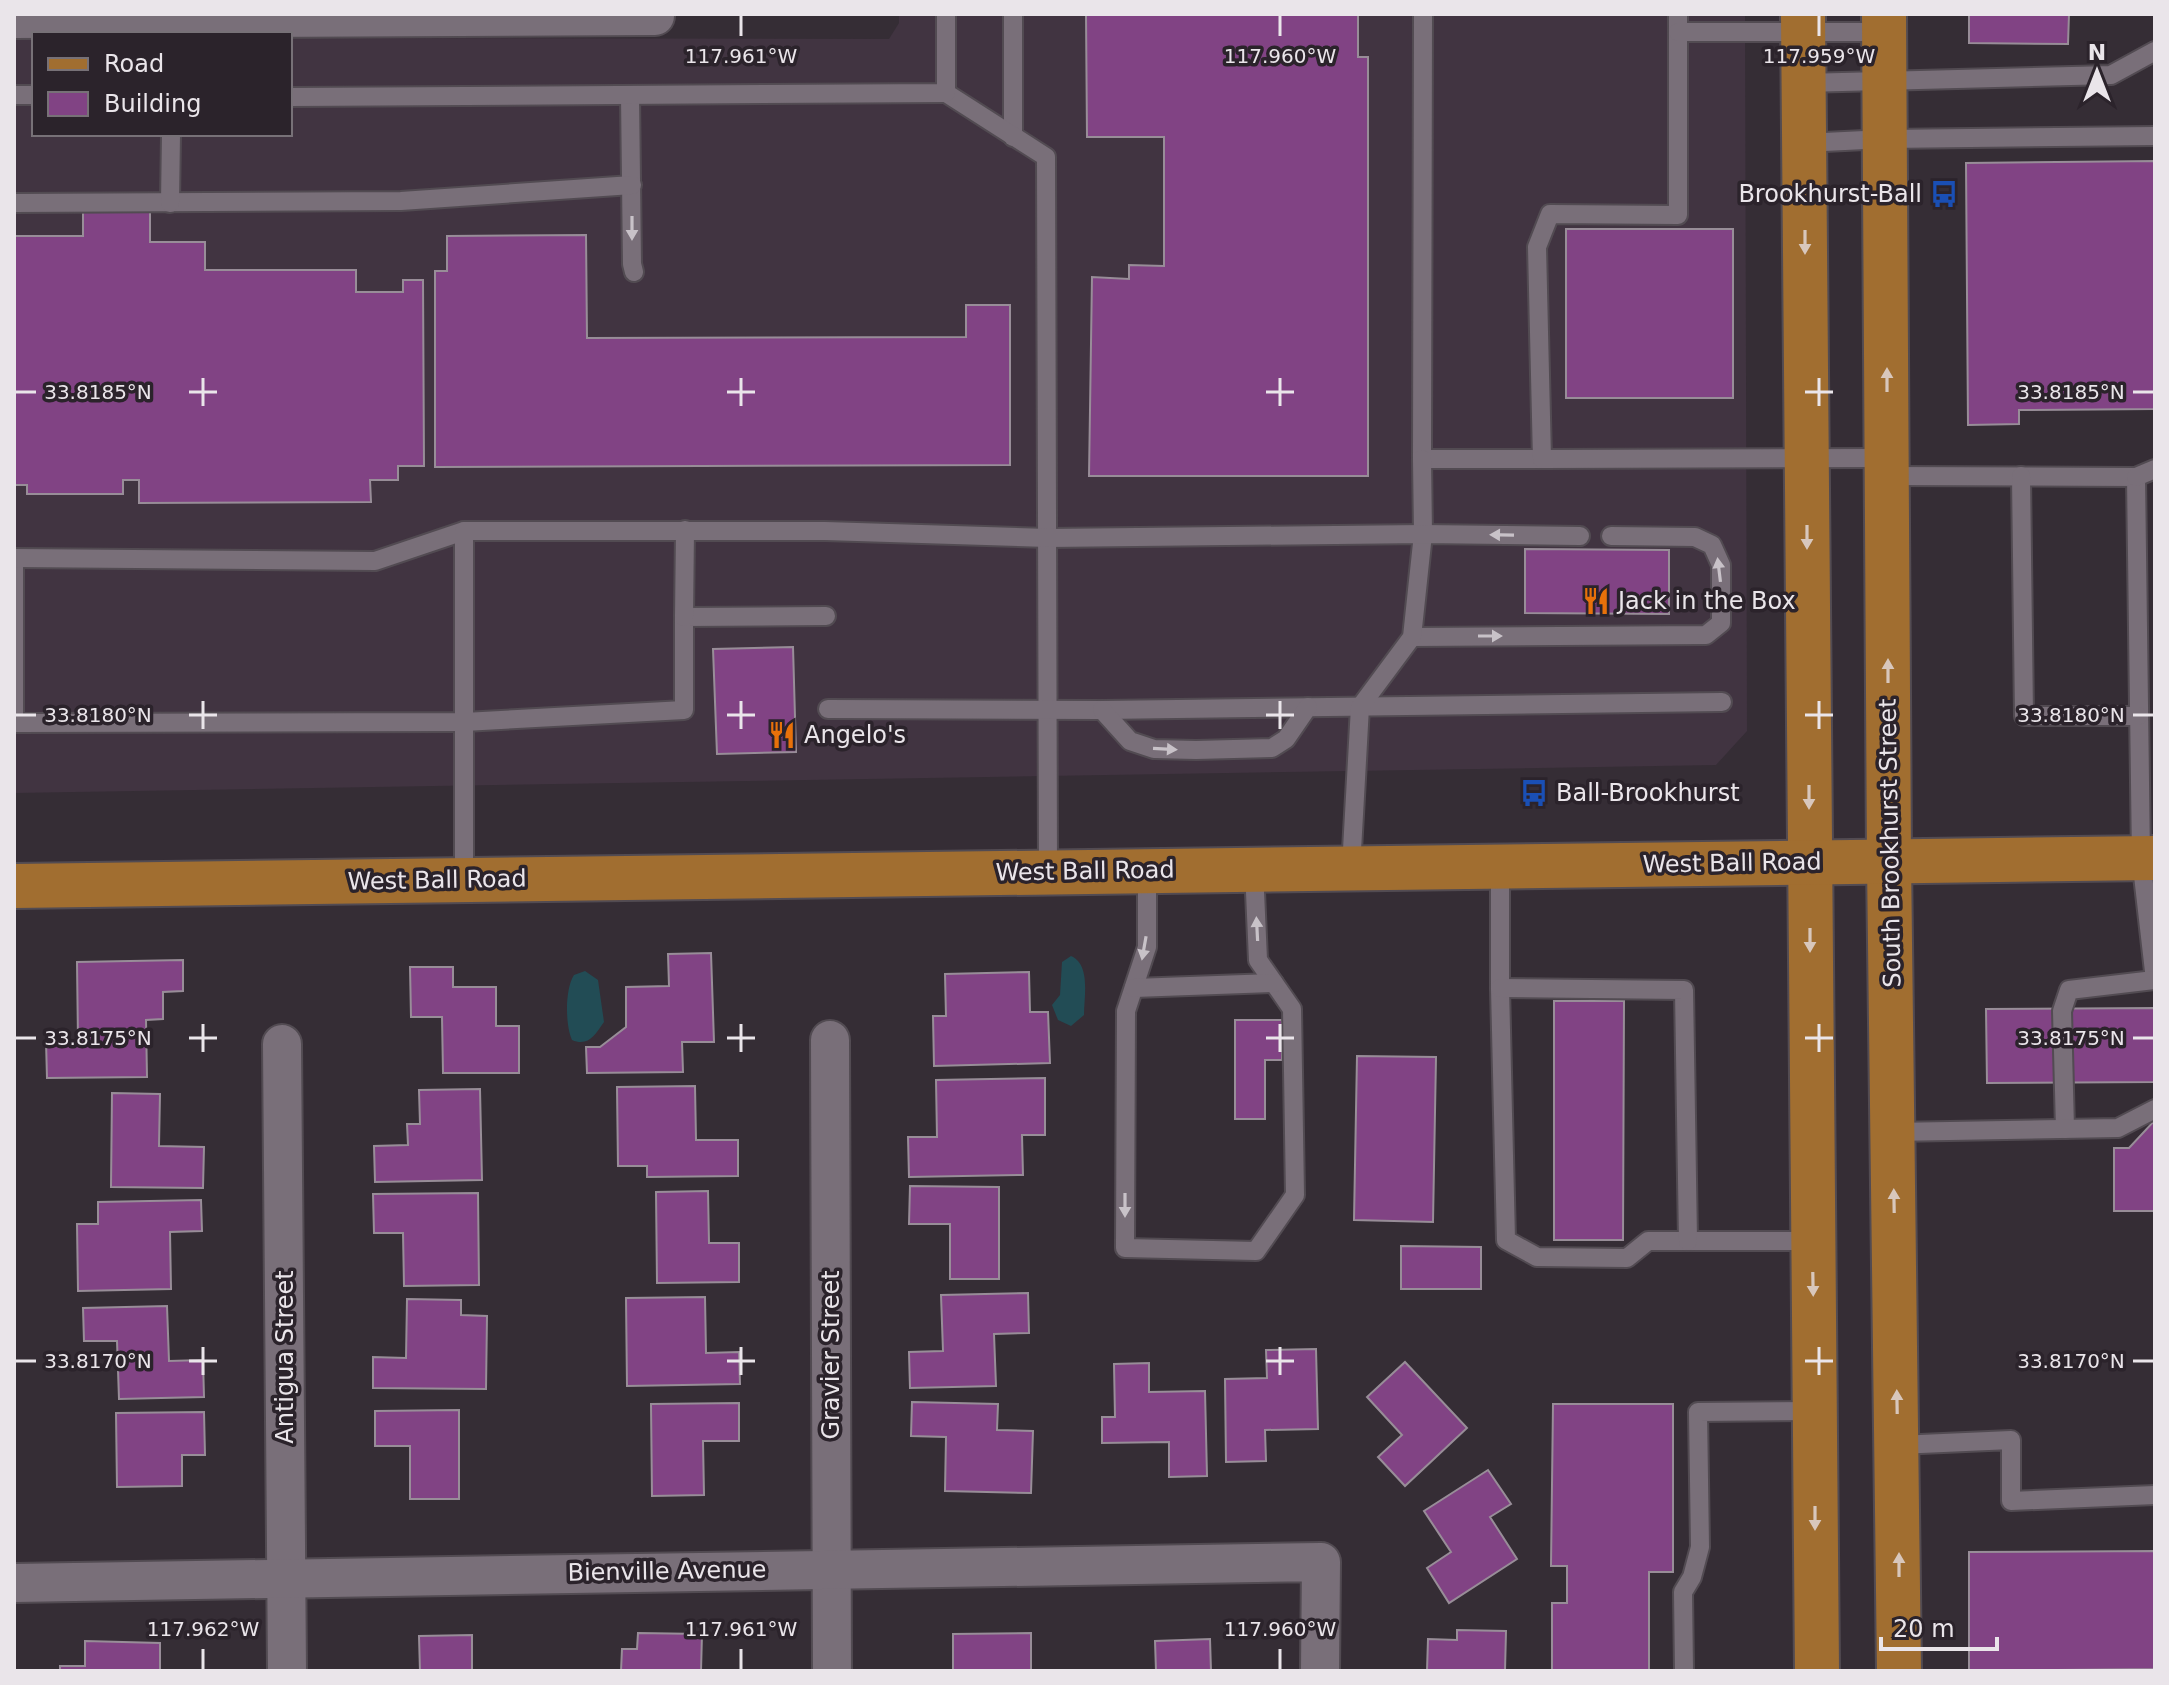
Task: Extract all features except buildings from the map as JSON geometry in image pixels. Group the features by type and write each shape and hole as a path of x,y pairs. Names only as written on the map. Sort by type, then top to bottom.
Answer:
{"main road":[{"path":"1803,23 1817,1671"},
{"name":"South Brookhurst Street","path":"1884,23 1889,861 1899,1671"},
{"name":"West Ball Road","path":"14,886 2148,858"}],"street":[{"path":"14,19 92,16 655,15"},
{"name":"Gravier Street","path":"830,1040 832,1671"},
{"name":"Antigua Street","path":"282,1044 287,1671"},
{"name":"Bienville Avenue","path":"14,1583 1321,1562 1320,1671"}],"lane":[{"path":"946,14 946,93"},
{"path":"1013,14 1013,137"},
{"path":"1351,868 1360,707 1412,637 1423,534 1423,14"},
{"path":"1542,459 1537,247 1550,214 1678,215 1678,23 1884,23"},
{"path":"1803,83 2111,75 2155,51"},
{"path":"292,97 946,93 1046,157 1048,872"},
{"path":"630,95 634,272"},
{"path":"170,203 171,136"},
{"path":"1804,143 2155,136"},
{"path":"14,203 401,201 632,185"},
{"path":"1422,459 1806,459 2021,476 2136,477 2155,469"},
{"path":"2021,476 2024,716 2138,716"},
{"path":"2065,1129 2062,1011 2069,990 2154,980 2138,716 2136,477"},
{"path":"685,530 684,710 464,722 14,723 14,558 375,561 464,531 685,530 932,532 1048,538 1423,534 1580,536"},
{"path":"464,531 464,880"},
{"path":"1412,637 1706,635 1721,623 1721,565 1712,545 1695,537 1611,536"},
{"path":"684,617 826,616"},
{"path":"828,709 1102,710 1722,702"},
{"path":"1102,710 1130,741 1154,749 1196,750 1272,748 1286,739 1308,707"},
{"path":"1500,866 1506,1240 1537,1257 1612,1258 1627,1258 1648,1241 1813,1241"},
{"path":"1147,871 1147,947 1126,1011 1125,1248 1256,1251 1295,1195 1292,1009 1258,960 1254,869"},
{"path":"1134,988 1274,983"},
{"path":"1500,988 1684,990 1688,1241"},
{"path":"1893,1132 2118,1128 2155,1109"},
{"path":"1684,1671 1683,1592 1692,1577 1700,1547 1698,1412 1815,1411"},
{"path":"1898,1445 2011,1440 2011,1501 2155,1495"}],"shaded area":[{"path":"899,14 1745,14 1747,731 1716,765 14,793 14,37 32,37 32,136 292,136 292,38 889,39 899,23"}],"water":[{"path":"1071,956 1081,966 1085,990 1084,1015 1071,1026 1058,1020 1052,1005 1060,995 1062,962"},
{"path":"585,971 598,980 604,1022 591,1038 578,1042 572,1040 570,1033 568,998 574,975"}],"place":[{"name":"Brookhurst-Ball","path":"1944,194"},
{"name":"Jack in the Box","path":"1596,601"},
{"name":"Angelo's","path":"782,735"},
{"name":"Ball-Brookhurst","path":"1534,793"}]}
